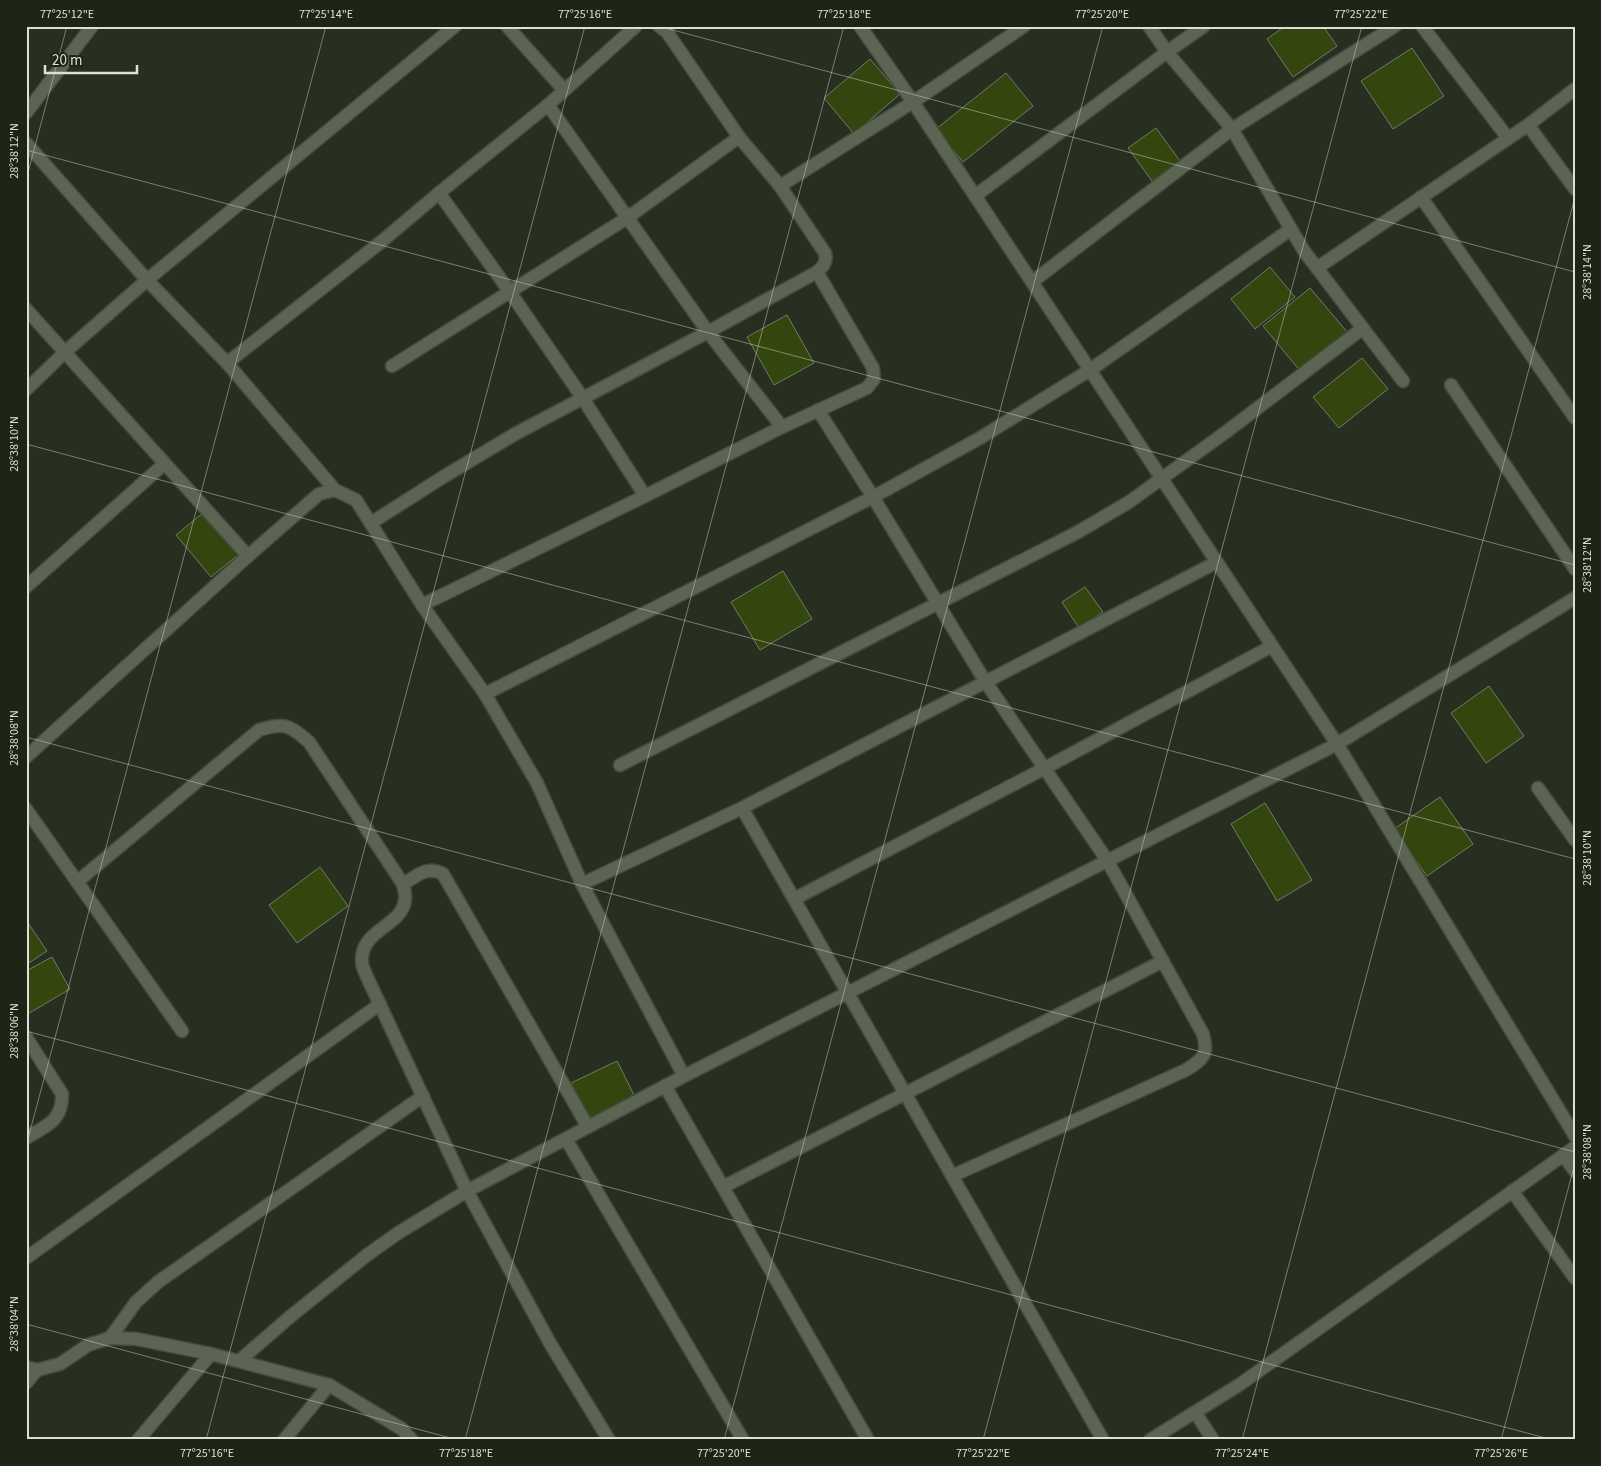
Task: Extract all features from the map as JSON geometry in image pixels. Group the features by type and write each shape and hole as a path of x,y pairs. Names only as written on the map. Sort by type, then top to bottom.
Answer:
{"street":[{"path":"26,113 92,26"},
{"path":"26,390 65,352 147,280 455,26"},
{"path":"508,26 564,90"},
{"path":"227,363 381,242 548,105 636,26"},
{"path":"371,524 515,434 708,332 824,267 825,253 780,186 739,137 667,32 659,26"},
{"path":"860,26 913,102 1337,744 1575,1136"},
{"path":"780,186 913,102 1024,26"},
{"path":"1149,26 1166,52 1232,130 1304,251 1403,381"},
{"path":"975,196 1166,52 1204,26"},
{"path":"1032,282 1232,130 1395,26"},
{"path":"1422,26 1508,138"},
{"path":"1317,268 1528,125 1575,89"},
{"path":"548,105 708,332 782,426"},
{"path":"1528,125 1575,189"},
{"path":"392,366 627,218 739,137"},
{"path":"26,143 147,280 227,363 336,490 356,500 422,606 485,694 536,783 582,884 684,1076"},
{"path":"439,193 510,292 582,398 645,496"},
{"path":"1421,197 1575,418"},
{"path":"485,694 873,497 980,438 1090,370 1291,229"},
{"path":"422,606 782,426 866,388 874,379 873,368 817,272"},
{"path":"26,309 248,556"},
{"path":"620,765 1078,532 1129,502 1226,432 1362,328"},
{"path":"1450,385 1575,569"},
{"path":"818,410 985,681 1108,860 1202,1034 1205,1043 1206,1052 1200,1062 1186,1070 952,1176"},
{"path":"26,587 164,464"},
{"path":"26,757 248,556 320,494 336,490"},
{"path":"582,884 742,808 1217,562"},
{"path":"239,1361 367,1255 398,1233 467,1190 684,1076 1337,744 1575,598"},
{"path":"794,899 1045,768 1272,646"},
{"path":"77,882 259,730 276,724 296,729 309,742 403,884 405,900 400,913 370,937 364,948 362,963 467,1190 551,1344 609,1440"},
{"path":"1538,788 1575,840"},
{"path":"742,808 1103,1440"},
{"path":"26,809 182,1031"},
{"path":"403,884 428,870 436,870 443,874 588,1127"},
{"path":"723,1187 1163,961"},
{"path":"26,1258 380,1004"},
{"path":"26,1037 62,1094 63,1105 58,1115 50,1124 26,1138"},
{"path":"665,1086 868,1440"},
{"path":"110,1338 136,1302 158,1282 423,1096"},
{"path":"566,1139 743,1440"},
{"path":"1150,1440 1239,1385 1575,1147"},
{"path":"1563,1155 1575,1171"},
{"path":"1512,1191 1575,1278"},
{"path":"26,1383 32,1369 60,1364 88,1345 110,1338 137,1339 211,1354 329,1385 402,1429 412,1440"},
{"path":"138,1440 211,1354"},
{"path":"284,1440 329,1385"},
{"path":"1195,1412 1213,1440"}],"building":[{"path":"1285,26 1323,26 1337,46 1293,77 1267,39"},
{"path":"1412,48 1444,96 1393,129 1361,81"},
{"path":"870,59 900,94 854,134 824,98"},
{"path":"1006,73 1033,106 963,162 936,129"},
{"path":"1156,128 1180,161 1152,181 1128,148"},
{"path":"1270,267 1295,297 1255,329 1231,299"},
{"path":"1310,288 1348,333 1301,372 1263,326"},
{"path":"787,315 814,363 774,385 747,337"},
{"path":"1362,358 1388,389 1339,428 1313,397"},
{"path":"204,512 239,554 211,577 176,535"},
{"path":"783,571 812,619 760,650 731,602"},
{"path":"1085,587 1103,612 1079,628 1062,602"},
{"path":"1489,686 1524,736 1486,763 1451,713"},
{"path":"1440,797 1473,844 1427,876 1394,829"},
{"path":"1265,803 1312,880 1277,901 1231,824"},
{"path":"320,867 348,906 297,943 269,905"},
{"path":"26,920 47,951 26,965"},
{"path":"52,957 70,989 26,1015 26,971"},
{"path":"617,1061 635,1097 590,1120 571,1083"}]}
